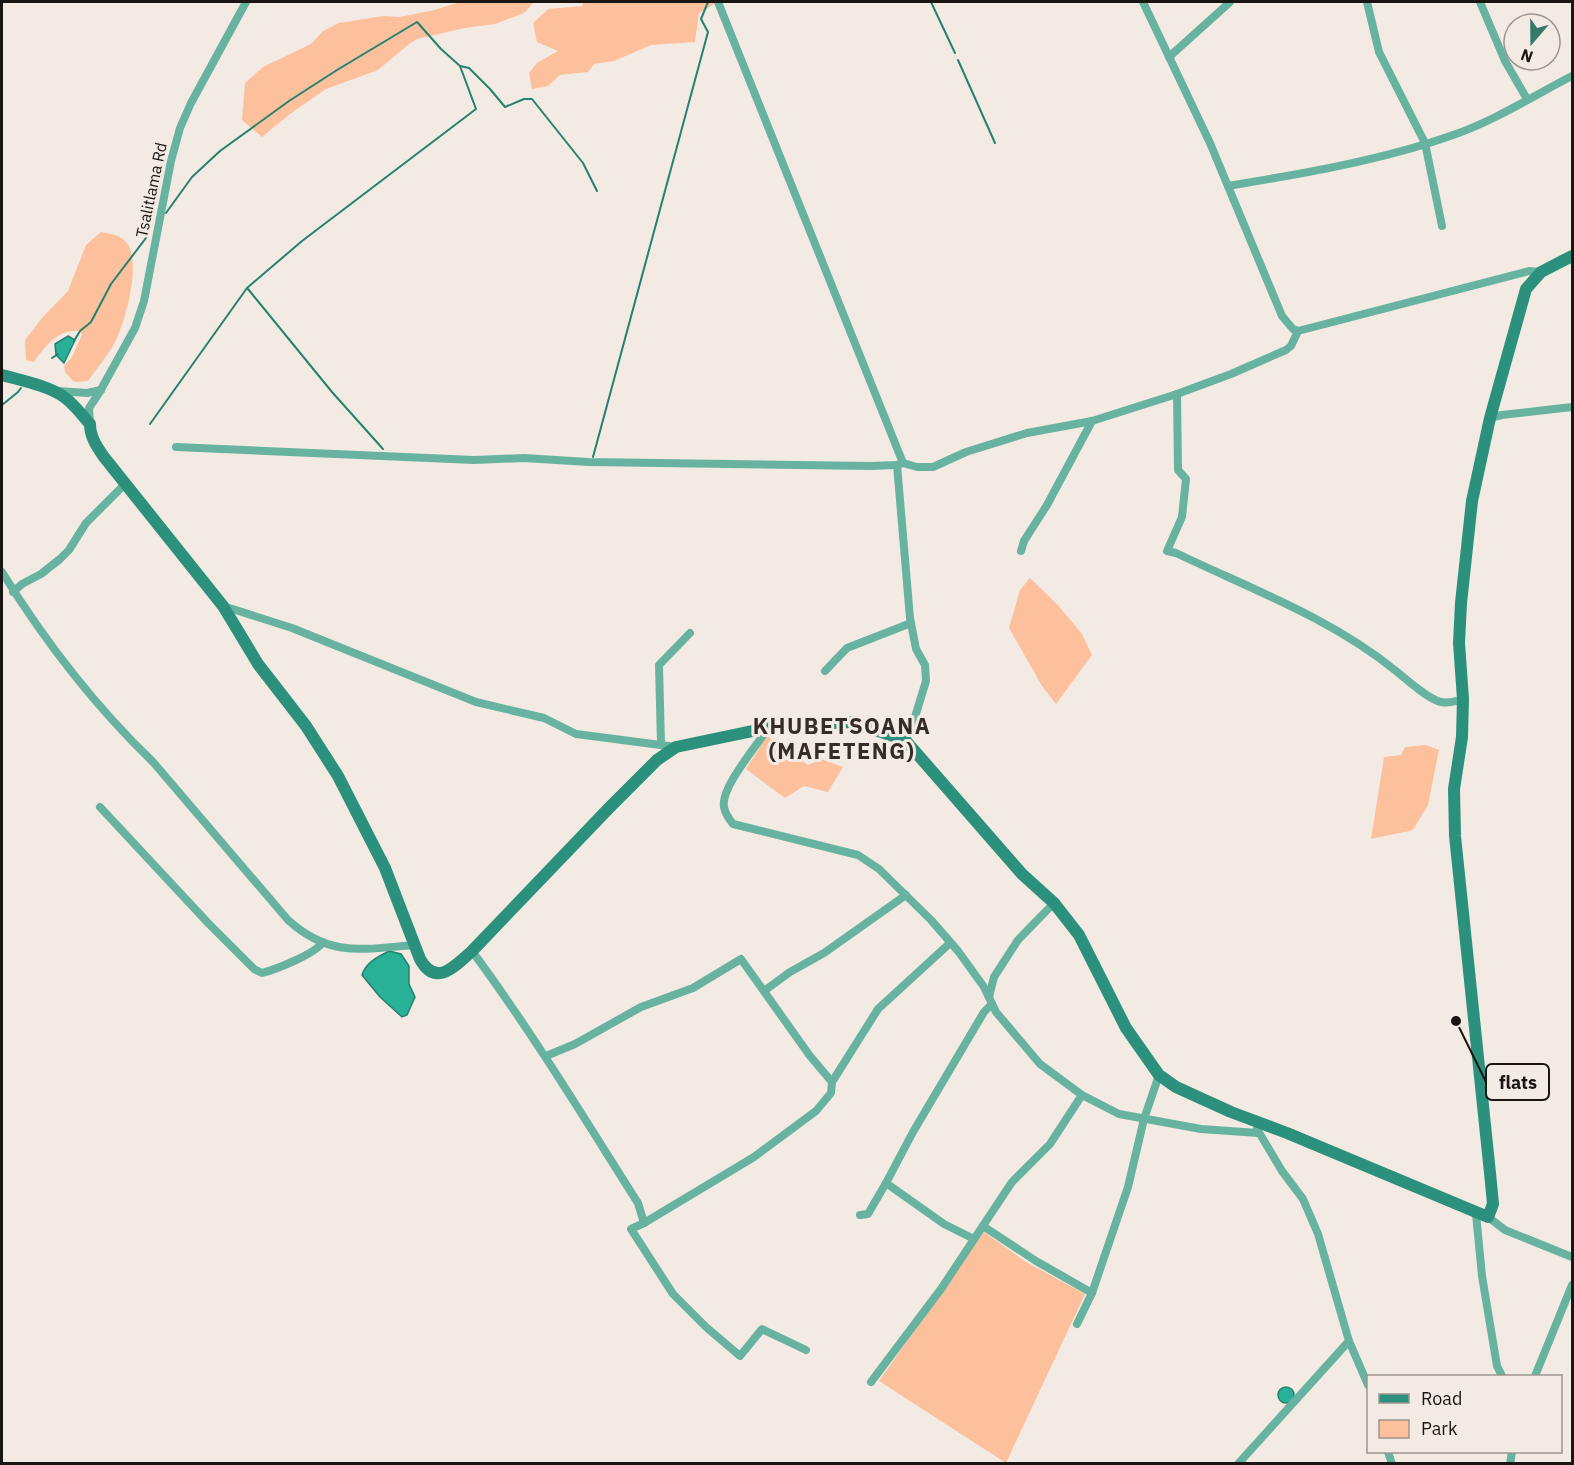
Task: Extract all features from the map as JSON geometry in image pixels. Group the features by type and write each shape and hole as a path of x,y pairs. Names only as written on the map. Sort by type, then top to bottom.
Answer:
{"street":[{"name":"Tsalitlama Rd","path":"83,406 101,390 135,328 144,301 166,182 180,128 191,103 246,2"},
{"path":"718,2 900,464 911,623 916,649 925,665 926,681 911,730 905,740"},
{"path":"1143,2 1210,143 1282,316 1293,329 1298,331 1529,271 1541,272"},
{"path":"1169,57 1230,2"},
{"path":"1367,2 1379,52 1425,143 1442,226"},
{"path":"1480,2 1505,61 1527,99"},
{"path":"1228,186 1368,159 1453,135 1483,123 1572,76"},
{"path":"1501,1375 1497,1366 1482,1276 1482,1215 1492,1204 1455,836 1454,789 1462,738 1463,699 1459,643 1472,501 1490,418 1526,289 1541,272 1572,256"},
{"path":"176,447 474,460 524,458 588,462 900,464 933,467 966,452 1027,433 1092,421 1231,374 1286,350 1291,346 1298,331"},
{"path":"2,375 54,391 83,406"},
{"path":"54,391 83,393 101,390"},
{"path":"83,393 72,399 83,406 96,445 223,606 258,664 306,726 338,776 385,868 425,968 432,973 450,970 472,951 609,808 657,760 676,747 768,728 852,722 905,740 1022,874 1054,903 1079,935 1126,1028 1159,1075 1176,1087 1482,1215 1505,1230 1572,1257"},
{"path":"83,393 90,397 83,406"},
{"path":"1177,394 1178,470 1186,479 1182,518 1167,551 1280,600 1348,637 1440,702 1463,699"},
{"path":"1490,418 1572,407"},
{"path":"1021,551 1092,421"},
{"path":"13,592 60,559 69,550 86,523 125,484"},
{"path":"2,572 13,592 72,672 132,742 153,762 288,920 303,933 323,942 354,950 415,945"},
{"path":"223,606 292,628 476,702 544,718 576,734 676,747"},
{"path":"825,671 847,648 911,623"},
{"path":"661,744 659,665 690,633"},
{"path":"768,728 725,793 724,807 729,819 742,827 858,855 879,869 931,920 958,951 996,1012 1040,1064 1082,1095 1119,1114 1201,1129 1258,1133"},
{"path":"100,807 254,969 262,973 288,964 320,948 323,942"},
{"path":"764,991 790,972 824,953 906,895"},
{"path":"860,1215 868,1214 913,1132 991,1001 994,977 1018,940 1054,903"},
{"path":"806,1350 762,1329 740,1356 706,1327 673,1294 631,1229 754,1157 816,1111 831,1093 832,1082 878,1009 950,943"},
{"path":"472,951 546,1056 638,1203 644,1223"},
{"path":"546,1056 575,1044 641,1007 693,988 741,958 810,1056 832,1082"},
{"path":"1077,1324 1092,1293 1134,1165 1144,1119 1159,1075"},
{"path":"871,1382 941,1289 1012,1182 1050,1144 1082,1095"},
{"path":"1253,1120 1258,1133 1307,1208 1328,1265 1349,1341 1367,1384"},
{"path":"886,1183 944,1224 974,1239"},
{"path":"983,1226 1036,1261 1092,1293"},
{"path":"1536,1375 1572,1285"},
{"path":"1238,1464 1349,1341"}],"green space":[{"path":"460,2 534,2 524,13 495,24 417,39 378,70 326,89 262,137 242,120 245,83 263,67 311,44 323,31 339,23 383,16 400,17"},
{"path":"582,2 718,2 699,13 695,42 651,45 614,61 594,64 588,72 560,75 548,86 532,89 529,73 537,63 558,51 537,42 533,23 548,9 583,6"},
{"path":"101,232 112,234 127,243 133,264 130,294 118,337 110,350 88,381 74,382 65,372 64,366 72,357 82,334 80,331 65,333 53,340 34,362 26,360 25,340 68,291 86,245"},
{"path":"1030,578 1058,605 1082,634 1092,655 1056,704 1042,686 1009,628 1020,590"},
{"path":"767,736 808,765 821,759 843,767 828,792 804,786 785,798 746,769"},
{"path":"1426,745 1439,750 1428,805 1413,830 1371,839 1384,757 1401,755 1405,747"},
{"path":"984,1232 1026,1262 1085,1294 1006,1463 879,1381"}],"shaded area":[{"path":"68,336 75,340 64,363 56,355 55,344"},
{"path":"389,951 401,954 409,966 409,984 415,997 407,1015 402,1017 380,997 362,975 369,963"},
{"path":"1286,1387 1294,1395 1286,1403 1278,1395"}],"waterway":[{"path":"593,457 708,32 701,19 708,2"},
{"path":"931,2 955,53"},
{"path":"166,213 192,177 220,151 289,101 417,22 460,66 469,68 505,107 524,99 532,99 583,163 597,191"},
{"path":"958,60 995,143"},
{"path":"150,424 247,288 302,241 476,109 460,66"},
{"path":"74,341 80,331 91,322 111,284 149,234"},
{"path":"248,289 332,392 383,449"},
{"path":"52,358 58,354"},
{"path":"2,405 21,388"}],"place":[{"name":"flats","path":"1456,1021"}],"district":[{"name":"KHUBETSOANA (MAFETENG)","path":"842,738"}]}
